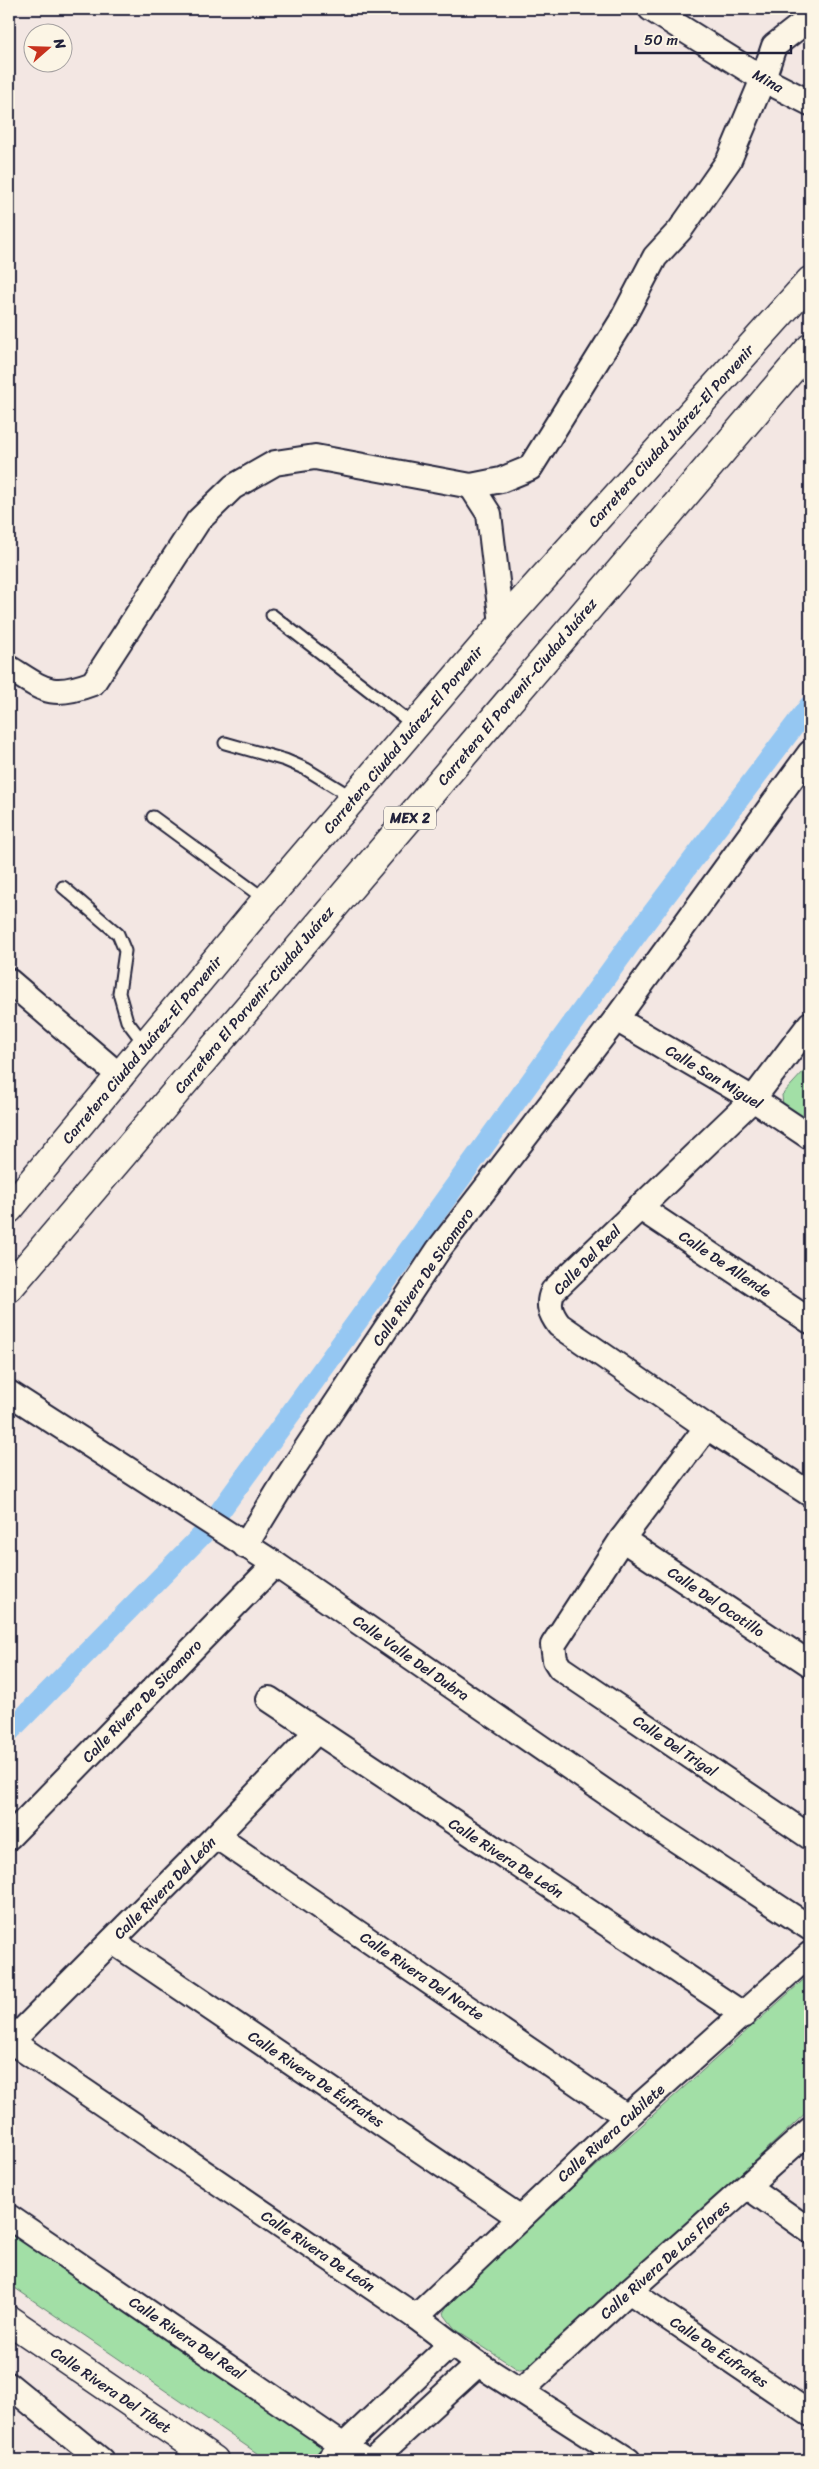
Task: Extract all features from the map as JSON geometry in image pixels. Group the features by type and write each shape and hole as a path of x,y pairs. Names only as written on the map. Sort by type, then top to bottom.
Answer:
{"main road":[{"name":"Carretera Ciudad Juárez-El Porvenir","path":"9,1209 121,1077 266,900 502,624 810,281"},
{"name":"Carretera El Porvenir-Ciudad Juárez","path":"9,1288 810,348"},
{"name":"Calle Rivera Del Tíbet","path":"9,2320 214,2460"}],"street":[{"name":"Mina","path":"651,9 763,79 810,103"},
{"path":"9,668 44,691 71,691 93,683 198,521 233,487 275,463 315,457 471,486 501,480 530,468 621,322 655,257 680,230 729,160 763,79 774,46 810,18"},
{"path":"471,486 490,514 502,624"},
{"name":"Calle Rivera De Sicomoro","path":"238,1542 286,1479 439,1249 616,1019 808,760"},
{"path":"9,981 121,1077"},
{"name":"Calle San Miguel","path":"616,1019 753,1099 810,1137"},
{"name":"Calle Del Real","path":"810,1024 803,1048 753,1099 553,1290 549,1299 550,1307 559,1325 707,1427 810,1494"},
{"name":"Calle De Allende","path":"639,1207 810,1321"},
{"name":"Calle Valle Del Dubra","path":"9,1393 238,1542 275,1564 646,1820 810,1928"},
{"path":"622,1539 707,1427"},
{"name":"Calle Del Trigal","path":"622,1539 553,1645 552,1652 560,1668 810,1837"},
{"name":"Calle Del Ocotillo","path":"622,1539 810,1664"},
{"name":"Calle Rivera De Sicomoro","path":"9,1838 275,1564"},
{"name":"Calle Rivera De León","path":"269,1699 744,2015"},
{"name":"Calle Rivera Del León","path":"10,2041 216,1836 316,1732"},
{"name":"Calle Rivera Del Norte","path":"216,1836 628,2116"},
{"name":"Calle Rivera De Éufrates","path":"112,1941 519,2217"},
{"name":"Calle Rivera Cubilete","path":"416,2317 519,2217 628,2116 744,2015 810,1954"},
{"name":"Calle Rivera De León","path":"10,2041 416,2317 478,2364 628,2460"},
{"name":"Calle Rivera De Las Flores","path":"521,2391 629,2291 810,2130"},
{"path":"748,2187 810,2231"},
{"name":"Calle Rivera Del Real","path":"9,2217 337,2453 364,2460"},
{"name":"Calle De Éufrates","path":"629,2291 810,2414"},
{"path":"337,2453 451,2344"},
{"path":"373,2460 478,2364"},
{"path":"9,2385 102,2460"}],"lane":[{"path":"272,615 415,727"},
{"path":"225,744 285,760 306,769 354,798"},
{"path":"153,816 266,900"},
{"path":"63,887 118,934 125,951 119,993 127,1021 146,1046"}],"green space":[{"path":"810,1069 810,1124 783,1106 782,1095 804,1071"},
{"path":"810,1974 810,2109 532,2369 519,2370 455,2329 443,2313 455,2293"},
{"path":"9,2228 322,2446 315,2459 267,2460 9,2284"}],"waterway":[{"path":"9,1732 205,1532 645,923 810,705"}]}
